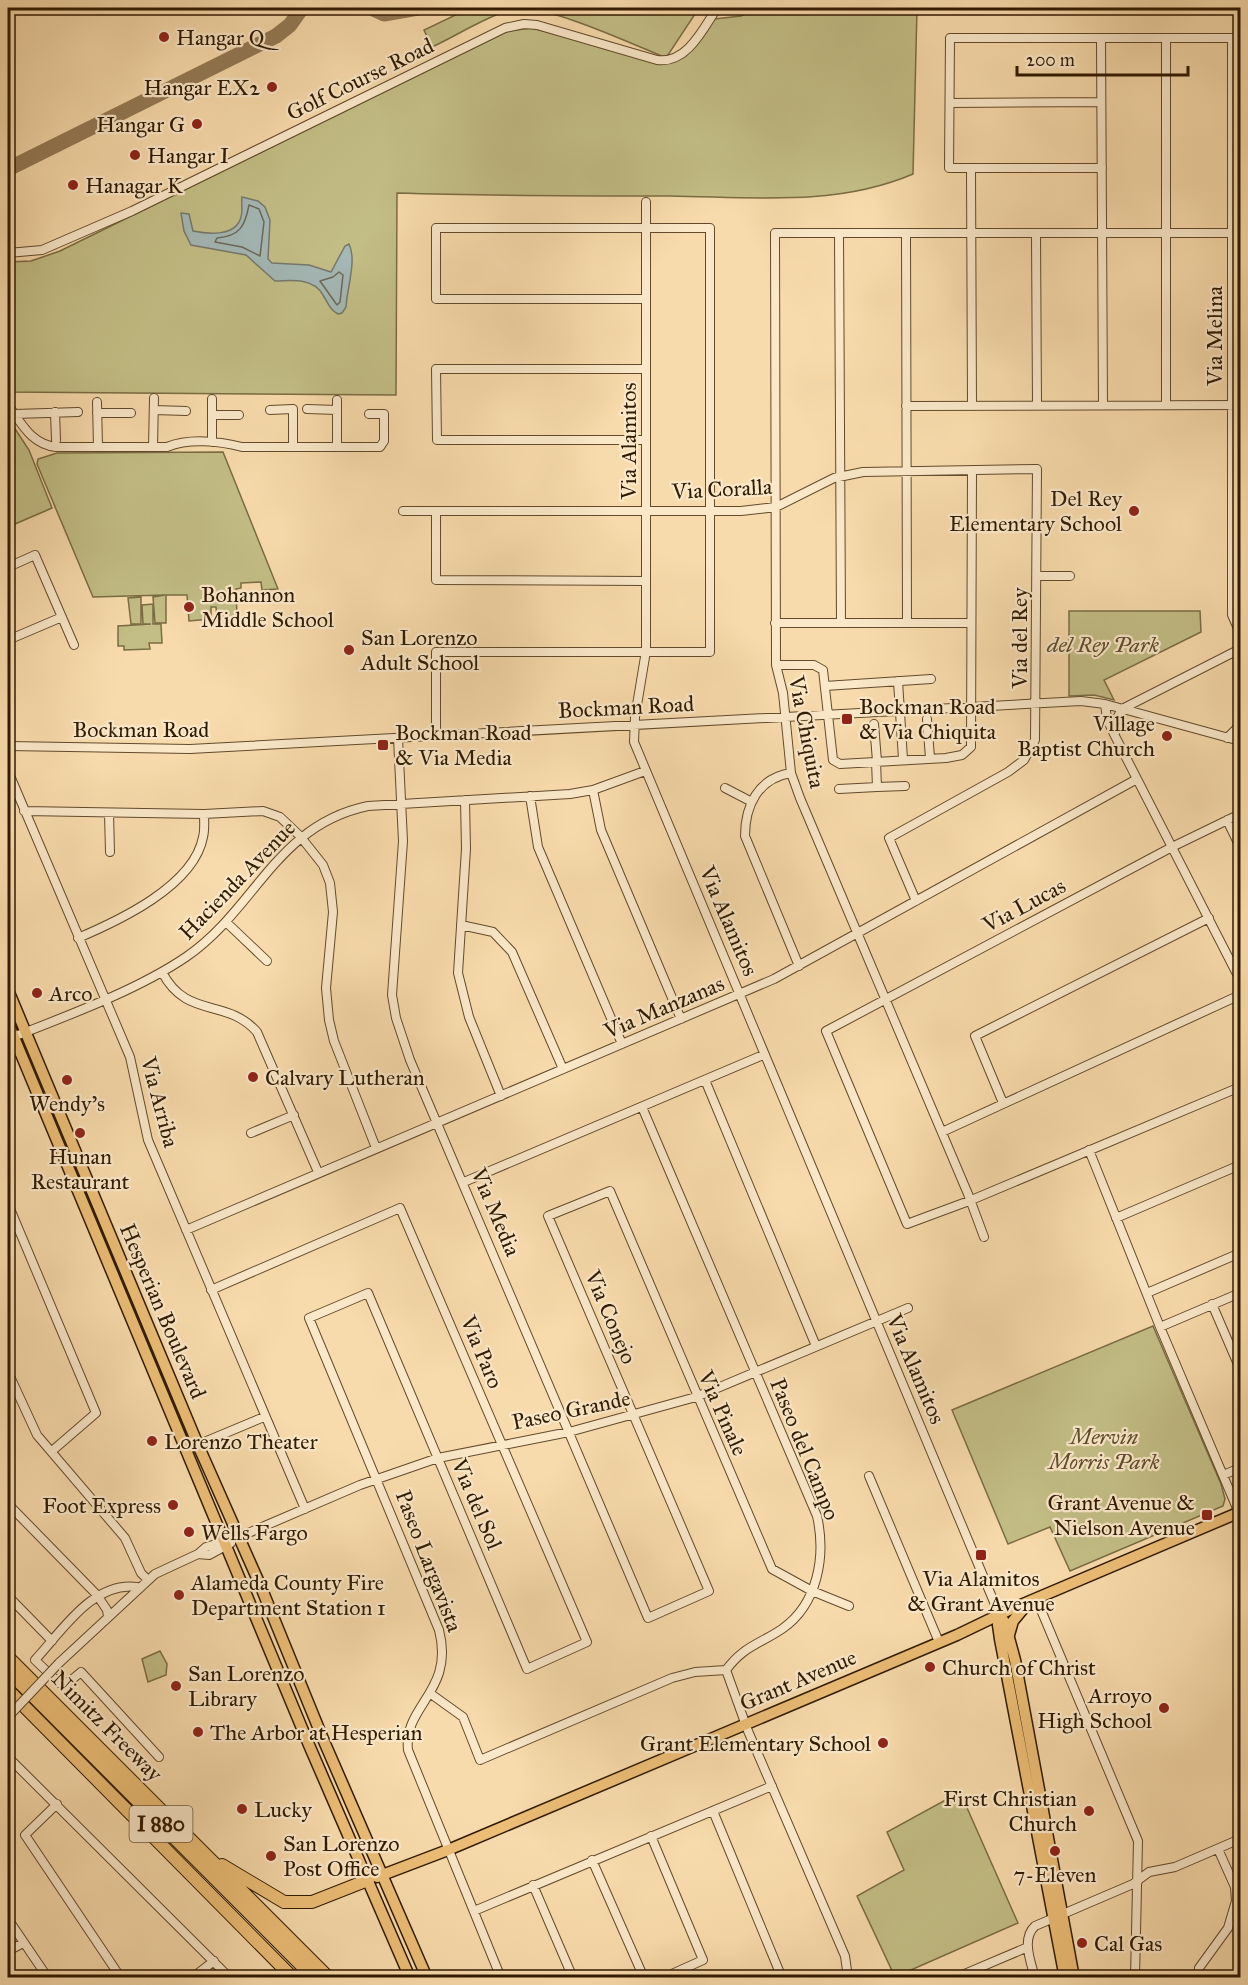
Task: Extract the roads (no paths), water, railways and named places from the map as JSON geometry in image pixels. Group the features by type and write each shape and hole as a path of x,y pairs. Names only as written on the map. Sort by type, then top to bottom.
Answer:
{"highway":[{"name":"Nimitz Freeway","path":"8,1657 329,1977"},
{"name":"I 880","path":"8,1671 314,1977"},
{"name":"Nimitz Freeway","path":"8,1690 293,1977"},
{"path":"212,1860 284,1902 312,1902 368,1880"},
{"path":"271,1957 281,1977"}],"main road":[{"name":"Hesperian Boulevard","path":"8,990 198,1445 427,1977"},
{"name":"Hesperian Boulevard","path":"8,1023 10,1038 51,1126 185,1450 410,1977"},
{"path":"51,1126 71,1143"},
{"name":"Grant Avenue","path":"368,1880 448,1850 1240,1512"},
{"path":"1004,1639 1013,1622 1034,1599"},
{"path":"999,1614 1059,1916 1074,1977"},
{"path":"968,1630 989,1630 1004,1639"},
{"path":"1059,1916 1065,1977"}],"street":[{"name":"Golf Course Road","path":"8,253 42,250 122,216 505,28 517,24 537,25 657,60 669,60 686,51 717,8"},
{"path":"1102,168 949,168 950,38 1236,38"},
{"path":"1166,405 1167,38"},
{"name":"Via Melina","path":"1236,38 1237,560 1232,615 1240,633"},
{"path":"1101,39 1103,405"},
{"path":"950,103 1101,102"},
{"path":"971,168 972,406"},
{"name":"Via Alamitos","path":"646,202 646,651 634,725 635,747 999,1614"},
{"path":"436,736 436,652 710,652 711,511 710,228 436,228 436,299 646,299"},
{"name":"Via Chiquita","path":"839,233 775,233 776,665 786,716 791,773 984,1237"},
{"path":"841,623 839,233 1236,233"},
{"path":"906,233 907,622"},
{"path":"1036,233 1037,405"},
{"path":"646,369 436,369 436,440 646,440"},
{"path":"153,447 154,398"},
{"path":"212,399 212,442"},
{"path":"337,400 337,447"},
{"path":"97,402 98,447"},
{"path":"8,405 33,438 42,444 98,447 167,447 178,443 212,442 226,442 242,447 380,447 384,441 384,414 369,414"},
{"path":"906,406 1236,405"},
{"path":"154,410 186,411"},
{"path":"270,410 293,410 292,447"},
{"path":"307,410 337,410"},
{"path":"55,412 56,440"},
{"path":"15,414 78,412"},
{"path":"97,413 131,413"},
{"path":"212,415 239,415"},
{"name":"Via Coralla","path":"403,511 711,511 776,507 841,475 906,471 1037,469"},
{"name":"Via del Rey","path":"916,901 889,838 1008,772 1024,760 1035,740 1037,469"},
{"path":"776,665 820,666 823,670 833,760 840,764 962,755 971,747 972,471"},
{"path":"436,511 436,580 646,581"},
{"path":"15,564 35,555 74,645"},
{"path":"1037,576 1070,576"},
{"path":"8,640 62,617"},
{"path":"775,623 971,623"},
{"path":"1115,736 1116,720 1122,709 1240,649"},
{"path":"825,686 931,679"},
{"path":"898,681 903,759"},
{"name":"Bockman Road","path":"8,746 179,750 1081,701 1105,704 1240,741"},
{"path":"1105,704 1107,719 1115,736 1240,980"},
{"path":"927,719 930,758"},
{"path":"874,724 877,787"},
{"path":"1227,738 1240,725"},
{"name":"Via Media","path":"398,738 403,841 392,995 405,1046 648,1618 709,1591"},
{"name":"Via Arriba","path":"8,771 130,1058 148,1140 304,1509"},
{"name":"Hacienda Avenue","path":"10,1038 104,999 162,972 187,957 226,922 300,836 321,822 351,809 593,790 645,771"},
{"path":"791,773 770,781 750,801 745,816 745,836 799,966"},
{"name":"Via Manzanas","path":"186,1230 740,994 799,966 1137,778"},
{"path":"839,789 905,786"},
{"path":"725,788 750,801"},
{"path":"593,790 601,830 681,1019"},
{"path":"530,796 538,847 622,1044"},
{"path":"465,800 466,849 458,966 461,993 501,1096"},
{"path":"24,811 204,814 263,811 280,817 300,836 323,866 330,883 333,912 326,988 329,1020 334,1041 376,1148"},
{"path":"109,813 110,852"},
{"path":"78,938 129,915 177,878 197,854 203,837 204,814"},
{"name":"Via Lucas","path":"969,1201 907,1224 826,1031 1172,847 1240,814"},
{"path":"1227,820 1240,847"},
{"path":"1003,1103 975,1036 1209,918"},
{"path":"226,922 267,961"},
{"path":"461,925 493,932 512,952 563,1069"},
{"path":"162,972 174,989 192,1003 234,1014 252,1026 259,1035 318,1172"},
{"path":"942,1132 1240,994"},
{"path":"464,1182 764,1055"},
{"path":"705,1080 816,1346"},
{"path":"969,1201 1240,1087"},
{"name":"Paseo del Campo","path":"642,1107 817,1516 821,1535 821,1558 812,1591 798,1614 784,1628 738,1654 726,1670"},
{"path":"251,1133 294,1115"},
{"path":"1089,1150 1160,1327 1240,1512"},
{"path":"1116,1218 1240,1165"},
{"name":"Via Pinale","path":"609,1191 772,1569 812,1591 849,1606"},
{"name":"Via Conejo","path":"609,1191 549,1216 709,1591"},
{"path":"8,1204 96,1413 52,1451"},
{"name":"Via Paro","path":"211,1290 400,1208 587,1642"},
{"path":"1147,1293 1240,1252"},
{"name":"Via del Sol","path":"368,1293 527,1669 587,1642"},
{"name":"Paseo Largavista","path":"368,1293 309,1318 442,1639 440,1672 431,1694 410,1728 408,1750 501,1977"},
{"path":"1160,1327 1240,1293"},
{"path":"1212,1304 1240,1369"},
{"name":"Paseo Grande","path":"8,1717 59,1663 137,1587 198,1554 206,1547 225,1543 377,1479 438,1458 502,1443 569,1432 696,1397 908,1308"},
{"path":"8,1372 37,1435 125,1538 140,1571 147,1580"},
{"path":"185,1450 264,1417"},
{"path":"1223,1475 1240,1468"},
{"path":"869,1476 939,1642"},
{"path":"8,1504 97,1595 107,1610 108,1616"},
{"path":"137,1587 123,1585 97,1595 35,1660 59,1683 69,1682 81,1672 159,1757"},
{"path":"8,1596 52,1641"},
{"path":"1034,1599 1138,1841 1139,1878 1135,1977"},
{"path":"431,1694 463,1717 480,1760 672,1678 694,1672 726,1670 745,1724 845,1956 848,1977"},
{"path":"8,1757 230,1977"},
{"path":"474,1911 772,1786"},
{"path":"57,1804 25,1835 121,1977"},
{"path":"713,1811 782,1977"},
{"path":"651,1836 703,1960 663,1977"},
{"path":"1035,1977 1028,1947 1031,1931 1059,1916 1133,1884 1149,1872 1175,1867 1240,1839"},
{"path":"1198,1977 1199,1968 1228,1928 1235,1908 1235,1887 1218,1849"},
{"path":"592,1860 644,1977"},
{"path":"533,1885 573,1977"},
{"path":"8,1919 48,1977"},
{"path":"8,1951 23,1943"},
{"path":"959,1977 1028,1947"},
{"path":"192,1977 214,1961"}],"water":[{"path":"242,197 258,201 265,207 270,220 268,259 272,263 309,265 331,272 345,246 349,244 352,266 346,307 342,313 338,314 329,306 319,289 308,283 275,281 246,255 191,245 184,231 181,213 189,214 193,231 221,233 234,228 238,223 242,212"}],"place":[{"name":"Hangar Q","path":"164,37"},
{"name":"Hangar EX2","path":"272,87"},
{"name":"Hangar G","path":"197,124"},
{"name":"Hangar I","path":"135,155"},
{"name":"Hanagar K","path":"73,185"},
{"name":"Del Rey Elementary School","path":"1134,511"},
{"name":"Bohannon Middle School","path":"189,607"},
{"name":"San Lorenzo Adult School","path":"349,650"},
{"name":"Bockman Road & Via Chiquita","path":"847,719"},
{"name":"Village Baptist Church","path":"1167,736"},
{"name":"Bockman Road & Via Media","path":"383,745"},
{"name":"Arco","path":"37,993"},
{"name":"Calvary Lutheran","path":"253,1077"},
{"name":"Wendy's","path":"67,1080"},
{"name":"Hunan Restaurant","path":"80,1133"},
{"name":"Lorenzo Theater","path":"152,1441"},
{"name":"Foot Express","path":"173,1505"},
{"name":"Grant Avenue & Nielson Avenue","path":"1207,1515"},
{"name":"Wells Fargo","path":"189,1532"},
{"name":"Via Alamitos & Grant Avenue","path":"981,1555"},
{"name":"Alameda County Fire Department Station 1","path":"179,1595"},
{"name":"Church of Christ","path":"930,1667"},
{"name":"San Lorenzo Library","path":"176,1686"},
{"name":"Arroyo High School","path":"1164,1708"},
{"name":"The Arbor at Hesperian","path":"198,1732"},
{"name":"Grant Elementary School","path":"883,1743"},
{"name":"Lucky","path":"242,1809"},
{"name":"First Christian Church","path":"1089,1811"},
{"name":"7-Eleven","path":"1055,1851"},
{"name":"San Lorenzo Post Office","path":"271,1856"},
{"name":"Cal Gas","path":"1082,1943"}],"park label":[{"name":"del Rey Park","path":"1103,644"},
{"name":"Mervin Morris Park","path":"1104,1448"}]}
